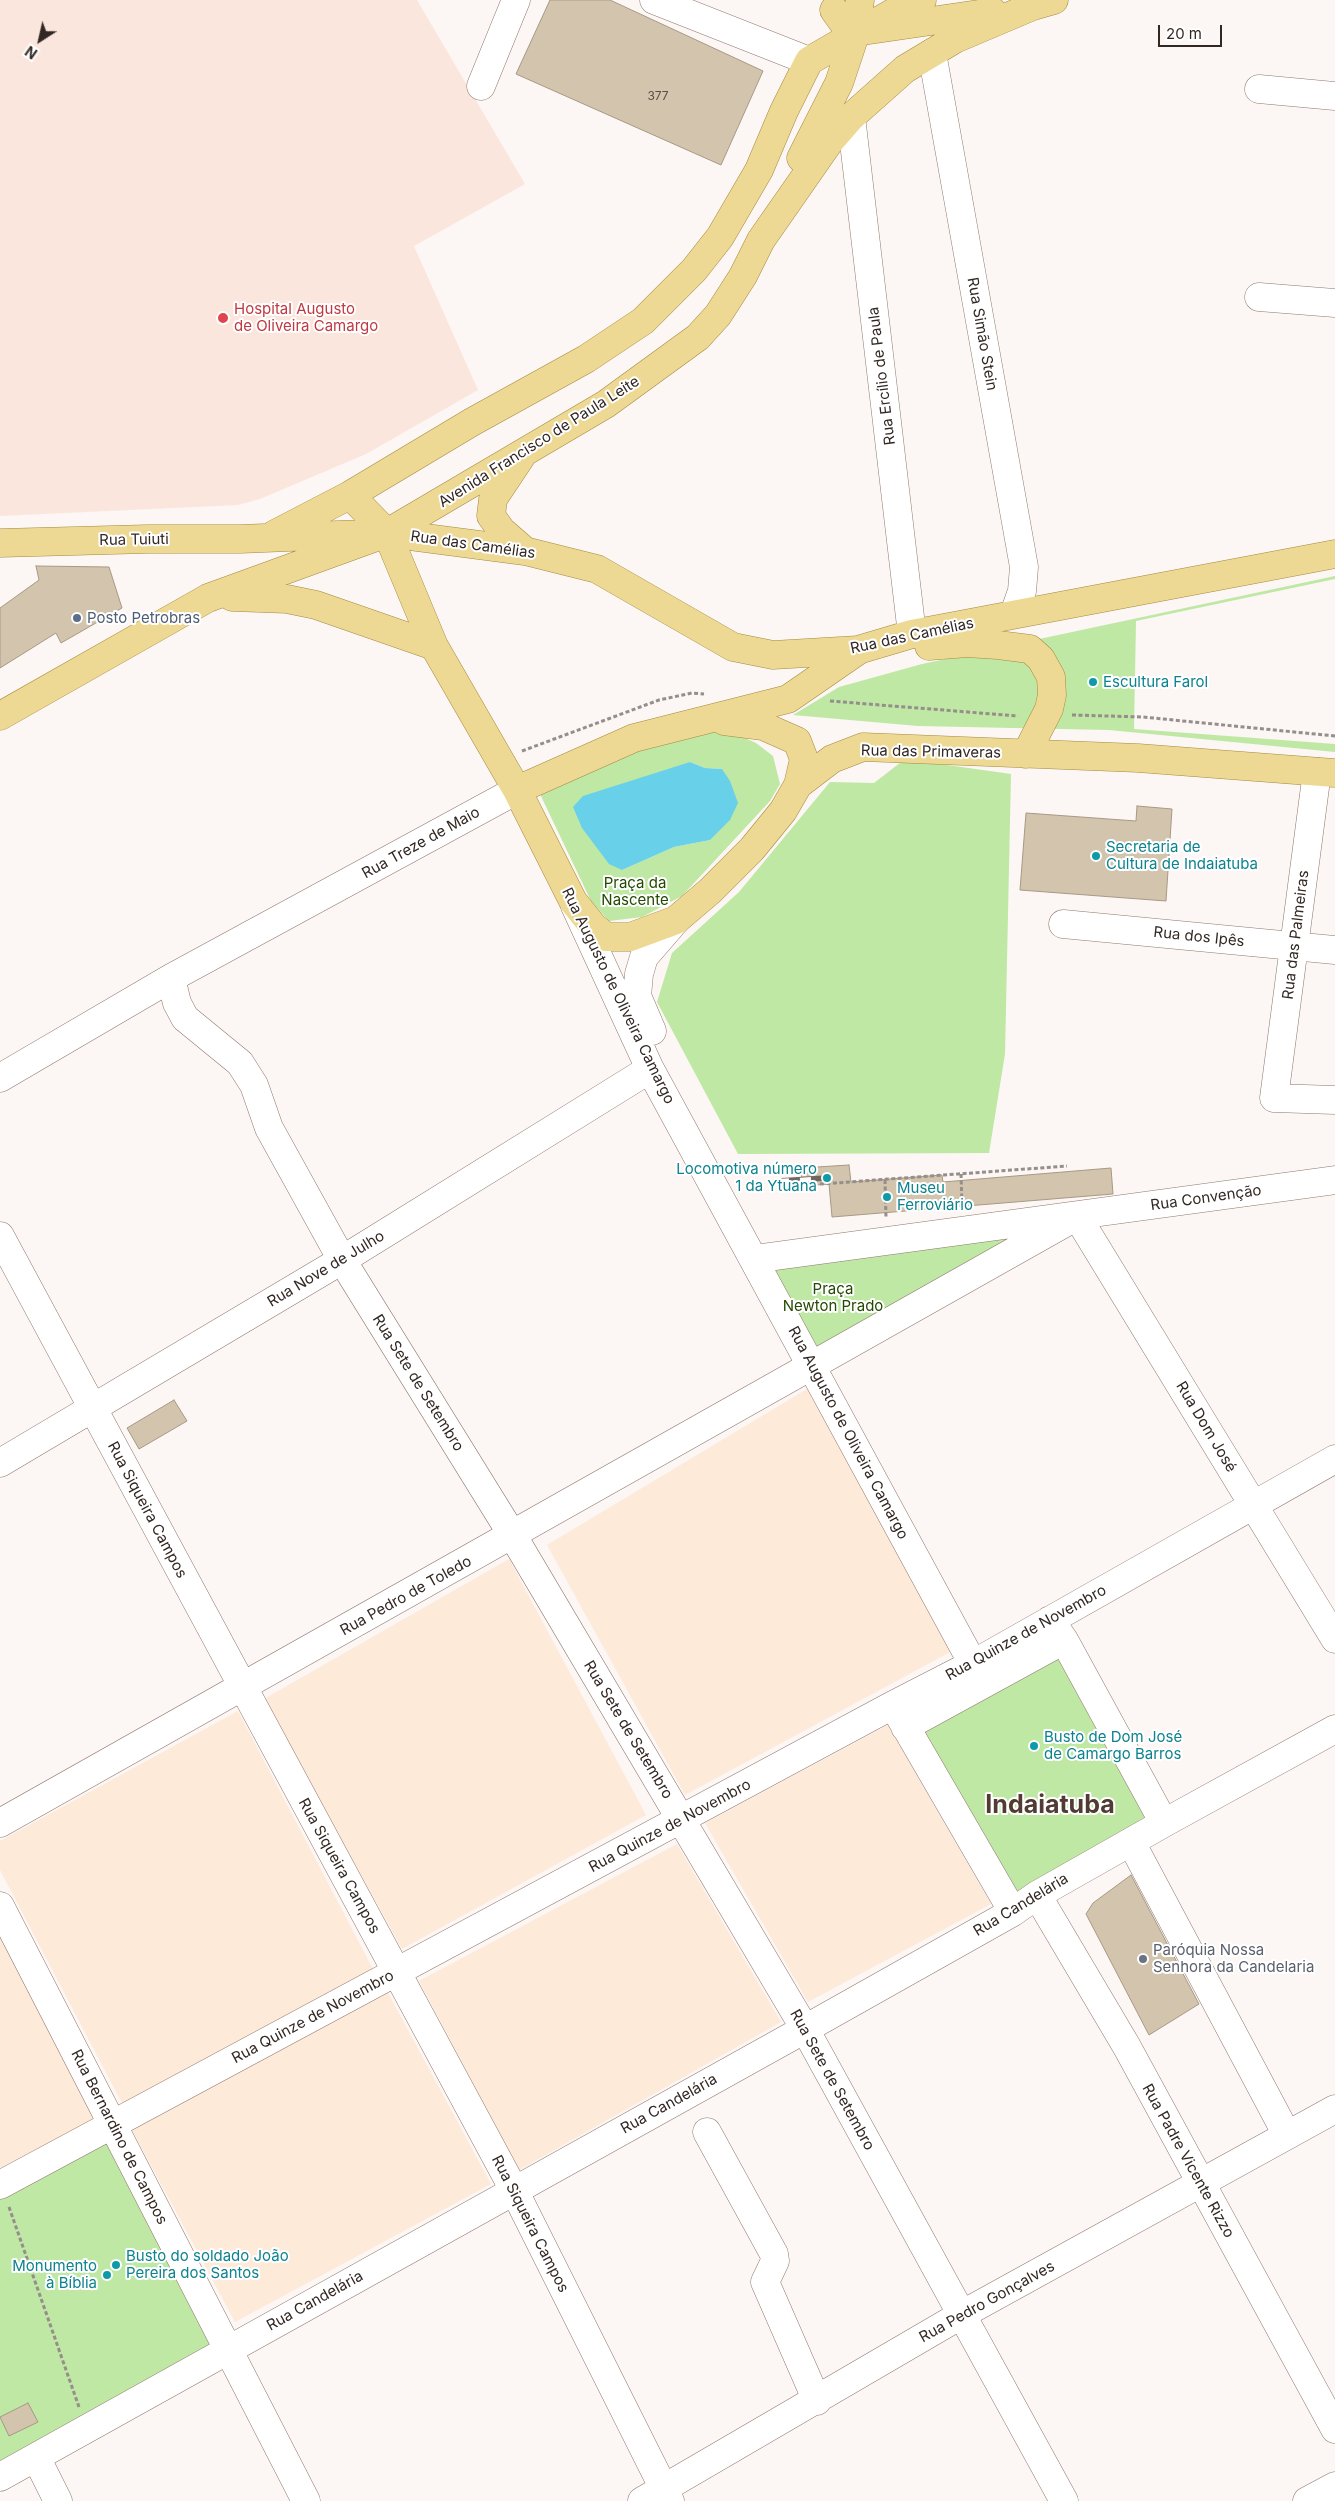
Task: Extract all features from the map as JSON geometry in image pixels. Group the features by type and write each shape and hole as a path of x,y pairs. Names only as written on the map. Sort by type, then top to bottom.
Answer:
{"main road":[{"path":"761,240 838,83 856,32 860,0"},
{"path":"809,61 856,32 922,0"},
{"path":"836,5 844,24 856,32 1043,3"},
{"name":"Avenida Francisco de Paula Leite","path":"0,716 208,598 387,533 606,404 698,337 718,315 743,276 761,240 830,140 851,117 905,69 932,52 955,39 1043,3"},
{"path":"269,537 350,495 472,422 586,359 649,315 694,270 720,237 759,170 784,111 836,5"},
{"path":"523,454 493,499 491,516 502,532 525,551"},
{"path":"350,495 387,533"},
{"name":"Rua das Camélias","path":"269,537 387,533 525,551 597,569 733,647 773,655 858,650 912,634 1335,554"},
{"name":"Rua Augusto de Oliveira Camargo","path":"387,533 434,646 517,790 573,901"},
{"name":"Rua Tuiuti","path":"0,543 269,537"},
{"path":"208,598 257,596 316,605 434,646"},
{"path":"858,650 967,643 1030,649 1041,659 1050,677 1052,695 1045,716 1026,754"},
{"name":"Rua Treze de Maio","path":"517,790 708,707 788,699 858,650"},
{"path":"708,707 763,726 797,741 804,760 798,786"},
{"name":"Rua das Primaveras","path":"676,920 710,891 752,849 783,811 798,786 832,759 863,747 1138,758 1326,772"},
{"path":"573,901 592,926 606,937 630,937 676,920"}],"street":[{"path":"480,86 516,0"},
{"path":"654,0 809,61"},
{"name":"Rua Simão Stein","path":"932,52 1024,566 1022,591 1014,614"},
{"path":"1259,89 1335,96"},
{"name":"Rua Ercílio de Paula","path":"851,117 912,634"},
{"path":"1259,296 1335,303"},
{"name":"Rua das Palmeiras","path":"1326,772 1294,946 1274,1098 1335,1100"},
{"name":"Rua Treze de Maio","path":"0,1078 171,978 517,790"},
{"name":"Rua Augusto de Oliveira Camargo","path":"573,901 650,1069 973,1664"},
{"name":"Rua das Primaveras","path":"650,1069 658,1046 637,996 638,974 644,957 676,920"},
{"name":"Rua dos Ipês","path":"1063,924 1335,950"},
{"name":"Rua Sete de Setembro","path":"171,978 177,1003 185,1018 240,1064 254,1085 269,1128 342,1260 512,1536 805,2029 1064,2501"},
{"name":"Rua Nove de Julho","path":"0,1463 342,1260 650,1069"},
{"name":"Rua Convenção","path":"1077,1216 1335,1180"},
{"path":"754,1259 1077,1216"},
{"path":"812,1366 1077,1216"},
{"name":"Rua Dom José","path":"1077,1216 1335,1639"},
{"name":"Rua Siqueira Campos","path":"0,1236 514,2190 658,2497"},
{"name":"Rua Pedro de Toledo","path":"0,1823 812,1366"},
{"name":"Rua Quinze de Novembro","path":"1,2184 682,1820 899,1716 973,1664 1057,1630 1254,1505 1335,1459"},
{"path":"1014,1912 899,1716 1057,1630 1164,1823"},
{"name":"Rua Candelária","path":"0,2477 1014,1912 1037,1895 1335,1729"},
{"path":"1130,1842 1287,2136"},
{"name":"Rua Padre Vicente Rizzo","path":"1037,1895 1127,2047 1335,2429"},
{"name":"Rua Bernardino de Campos","path":"0,1906 306,2501"},
{"name":"Rua Pedro Gonçalves","path":"658,2497 961,2315 1335,2109"},
{"path":"708,2132 774,2254 775,2261 765,2282 817,2401"},
{"path":"36,2457 58,2501"},
{"path":"1307,2501 1335,2486"}],"path":[{"path":"499,759 659,700 692,694 708,707"},
{"path":"788,699 1045,716 1143,717 1335,736"},
{"path":"794,1186 1067,1166"},
{"path":"961,1174 963,1232"},
{"path":"885,1180 887,1242"},
{"path":"1,2184 87,2428"}],"shaded area":[{"name":"Hospital Augusto de Oliveira Camargo","path":"0,0 417,0 525,184 414,246 478,390 366,454 260,499 238,505 0,516"},
{"path":"807,1389 952,1651 685,1795 547,1545"},
{"path":"509,1559 646,1815 402,1949 264,1699"},
{"path":"238,1711 375,1973 124,2107 0,1870 0,1841"},
{"path":"888,1725 991,1904 808,2002 705,1823"},
{"path":"677,1844 781,2022 519,2170 419,1981"},
{"path":"0,1936 94,2119 0,2168"},
{"path":"387,1991 491,2184 235,2322 131,2128"}],"green space":[{"path":"1335,576 1335,579 1136,621 1134,729 1335,744 1335,752 1109,730 918,726 793,715 839,687 922,664"},
{"name":"Praça da Nascente","path":"705,720 756,743 773,756 780,784 770,801 682,896 642,917 609,921 591,901 540,794","holes":["690,762 705,768 722,769 710,840 674,847 622,870"]},
{"path":"905,759 1011,774 1005,1054 989,1153 738,1154 657,1002 672,953 739,892 830,782 874,783"},
{"name":"Praça Newton Prado","path":"1077,1216 812,1366 754,1259"},
{"path":"1064,1640 1164,1823 1013,1912 905,1727"},
{"path":"113,2125 228,2349 0,2477 0,2185"}],"water":[{"path":"690,762 705,768 722,769 730,781 738,803 730,820 710,840 674,847 622,870 609,864 582,828 573,807 583,796"}],"building":[{"path":"550,0 610,0 763,71 721,165 516,74"},
{"name":"Posto Petrobras","path":"36,566 109,567 122,608 61,643 56,633 0,668 0,608 39,580"},
{"name":"Secretaria de Cultura de Indaiatuba","path":"1137,806 1172,809 1166,901 1020,890 1026,813 1136,821"},
{"path":"849,1165 851,1182 942,1175 943,1182 1111,1168 1113,1194 832,1217 829,1184 802,1186 801,1168"},
{"path":"174,1400 187,1421 139,1449 127,1428"},
{"name":"Paróquia Nossa Senhora da Candelaria","path":"1131,1875 1199,2004 1149,2035 1086,1914 1093,1903"},
{"path":"28,2403 38,2422 9,2436 0,2417"}],"railway":[{"path":"778,1181 827,1178"}],"place":[{"name":"Hospital Augusto de Oliveira Camargo","path":"223,318"},
{"name":"Posto Petrobras","path":"77,618"},
{"name":"Escultura Farol","path":"1093,682"},
{"name":"Secretaria de Cultura de Indaiatuba","path":"1096,856"},
{"name":"Locomotiva número 1 da Ytuana","path":"827,1178"},
{"name":"Museu Ferroviário","path":"887,1197"},
{"name":"Busto de Dom José de Camargo Barros","path":"1034,1746"},
{"name":"Paróquia Nossa Senhora da Candelaria","path":"1143,1959"},
{"name":"Busto do soldado João Pereira dos Santos","path":"116,2265"},
{"name":"Monumento à Bíblia","path":"107,2275"}],"district":[{"name":"Indaiatuba","path":"1050,1805"}]}
